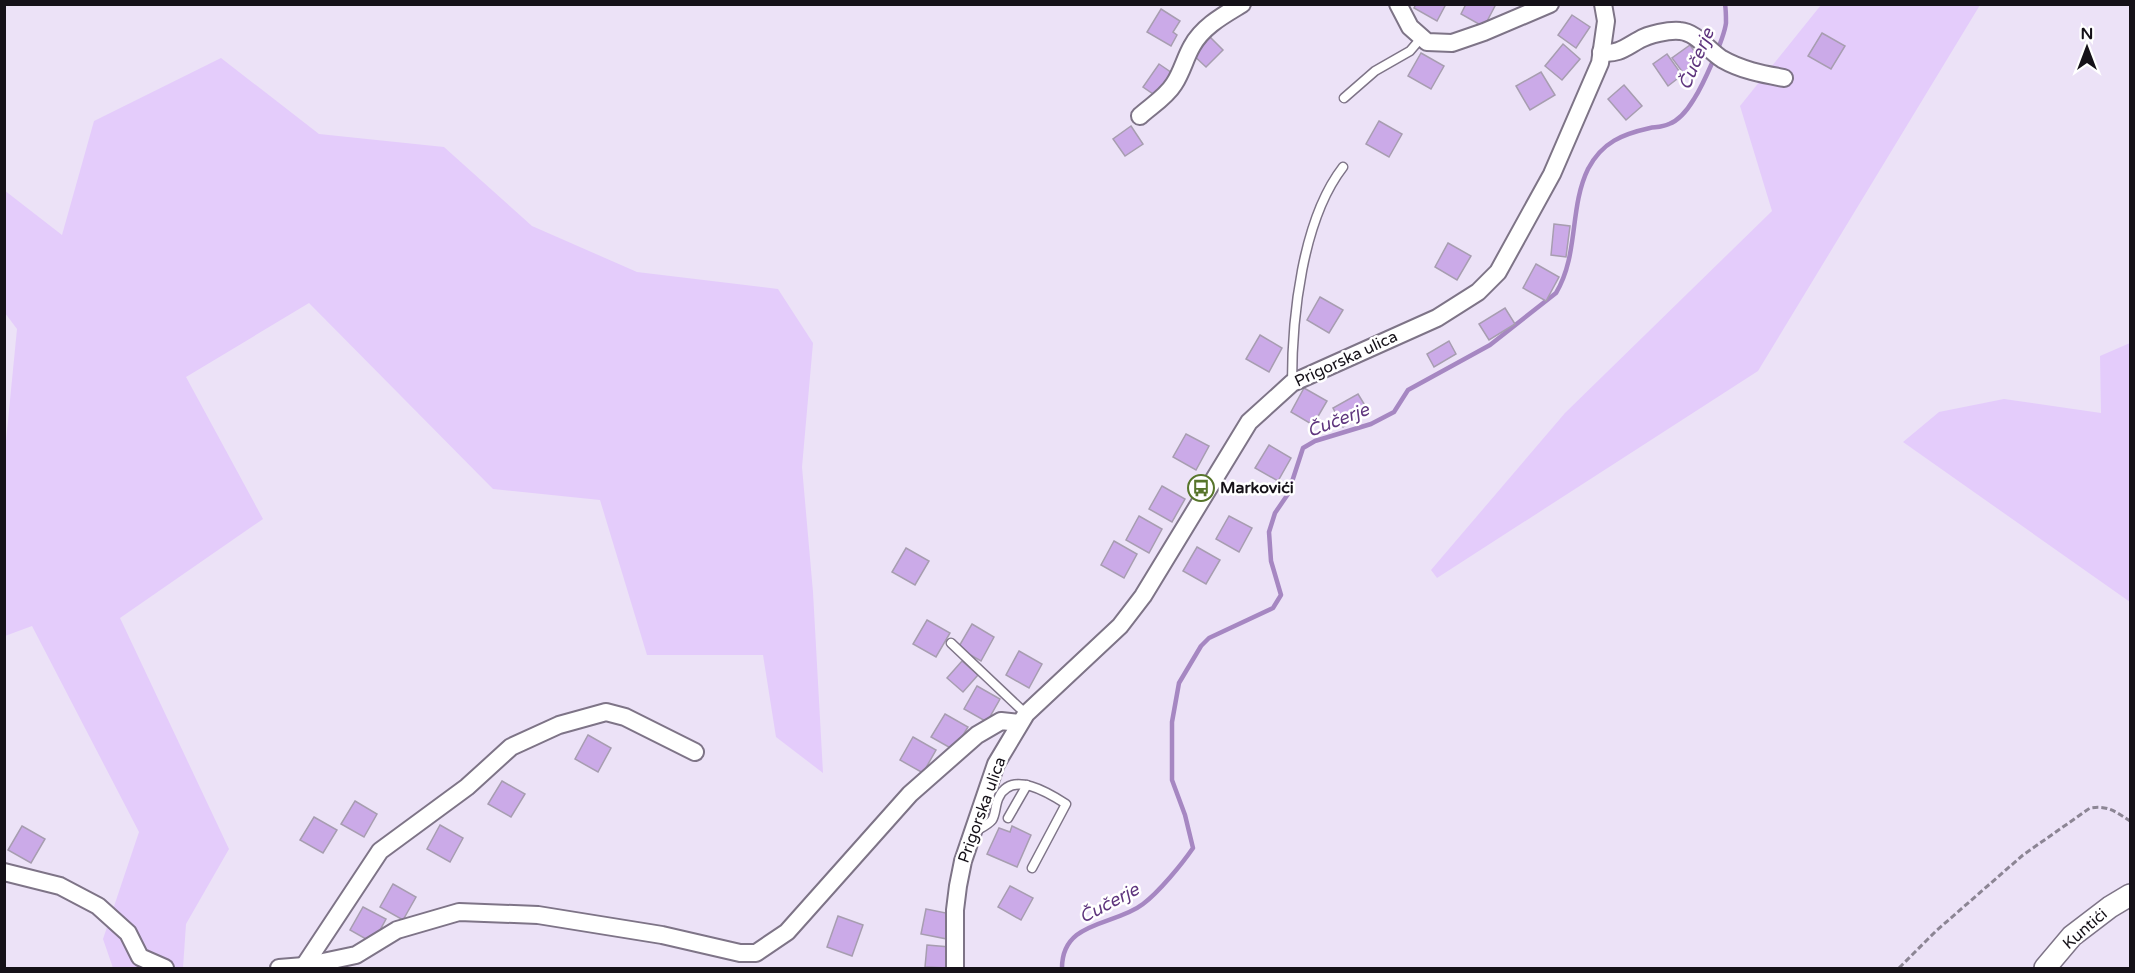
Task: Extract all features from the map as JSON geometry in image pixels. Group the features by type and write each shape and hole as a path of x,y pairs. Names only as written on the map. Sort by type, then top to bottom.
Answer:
{"street":[{"path":"1140,116 1162,98 1174,84 1193,44 1207,28 1242,4"},
{"path":"1398,4 1410,27 1427,42 1452,43 1550,4"},
{"name":"Prigorska ulica","path":"955,969 955,910 963,861 996,764 1022,718 1120,626 1143,596 1249,423 1270,401 1292,383 1437,318 1478,292 1498,272 1552,174 1600,63 1606,21 1603,4"},
{"path":"1602,52 1618,52 1641,38 1679,30 1695,38 1709,51 1732,64 1751,72 1784,78"},
{"path":"304,966 380,851 458,794 511,747 559,725 606,712 625,717 695,752"},
{"path":"279,969 356,955 397,930 459,912 538,915 662,935 740,953 756,953 787,932 918,787 977,735 1001,721 1022,718"},
{"path":"4,872 60,886 98,906 128,933 140,957 165,969"},
{"name":"Kuntići","path":"2045,969 2072,936 2130,895"}],"lane":[{"path":"1344,98 1375,71 1410,51 1422,38"},
{"path":"1292,383 1296,307 1310,239 1325,196 1343,167"},
{"path":"951,643 1022,718"},
{"path":"974,833 992,820 999,795 1013,785 1027,785 1044,790 1066,804 1032,868"},
{"path":"1008,818 1027,785"}],"path":[{"path":"1899,969 1936,931 1994,879 2023,855 2090,808 2103,806 2114,810 2130,821"}],"shaded area":[{"path":"1821,5 1980,5 1758,371 1437,578 1431,570 1565,413 1772,211 1740,106"},
{"path":"221,58 319,134 444,147 532,226 637,272 778,289 813,343 802,467 813,592 823,773 776,737 763,655 647,655 600,500 493,489 309,303 186,377 263,519 120,618 229,849 186,924 183,968 113,968 103,939 139,832 32,626 5,636 4,461 17,329 5,313 4,190 62,235 94,121"},
{"path":"2130,343 2130,602 1903,442 1939,412 2004,399 2101,413 2100,356"}],"building":[{"path":"1416,4 1446,4 1437,21 1414,8"},
{"path":"1466,4 1496,4 1484,27 1461,14"},
{"path":"1161,9 1180,21 1173,32 1177,35 1171,46 1147,32"},
{"path":"1572,15 1590,27 1576,48 1558,35"},
{"path":"1822,33 1845,46 1831,69 1808,56"},
{"path":"1208,35 1223,50 1206,67 1191,53"},
{"path":"1563,44 1580,59 1562,80 1545,66"},
{"path":"1690,45 1701,61 1684,74 1672,58"},
{"path":"1421,53 1444,66 1431,89 1408,76"},
{"path":"1667,54 1682,75 1668,86 1653,64"},
{"path":"1159,64 1175,75 1159,98 1143,87"},
{"path":"1541,72 1555,95 1530,110 1516,86"},
{"path":"1624,85 1642,106 1626,120 1608,99"},
{"path":"1379,121 1402,134 1389,157 1366,144"},
{"path":"1131,126 1143,144 1125,156 1113,139"},
{"path":"1554,224 1570,226 1566,257 1551,255"},
{"path":"1448,243 1471,256 1457,280 1435,267"},
{"path":"1536,264 1559,277 1546,301 1523,288"},
{"path":"1320,297 1343,310 1329,333 1307,320"},
{"path":"1505,308 1515,324 1489,340 1479,324"},
{"path":"1260,335 1282,348 1269,372 1246,359"},
{"path":"1449,341 1456,354 1434,367 1427,354"},
{"path":"1304,388 1327,401 1313,425 1291,412"},
{"path":"1358,394 1369,412 1343,427 1333,408"},
{"path":"1186,434 1209,446 1196,470 1173,457"},
{"path":"1269,445 1291,458 1278,481 1255,468"},
{"path":"1162,486 1185,499 1172,522 1149,509"},
{"path":"1139,516 1162,529 1149,553 1126,540"},
{"path":"1229,516 1252,528 1239,552 1216,539"},
{"path":"1114,541 1137,554 1124,578 1101,565"},
{"path":"1197,547 1220,560 1206,584 1183,571"},
{"path":"906,548 929,561 915,585 892,572"},
{"path":"927,620 950,633 936,657 913,644"},
{"path":"972,624 994,637 981,661 958,648"},
{"path":"1019,651 1042,664 1029,688 1006,675"},
{"path":"962,661 978,675 963,692 947,678"},
{"path":"977,686 1000,699 987,722 964,709"},
{"path":"945,714 968,727 954,750 931,737"},
{"path":"588,735 611,748 598,772 575,759"},
{"path":"913,737 936,750 923,773 900,760"},
{"path":"502,781 525,794 511,817 488,804"},
{"path":"355,801 377,814 364,837 341,824"},
{"path":"314,817 337,830 323,853 300,840"},
{"path":"440,825 463,838 450,862 427,849"},
{"path":"22,826 45,839 31,863 8,850"},
{"path":"1012,826 1031,835 1017,867 987,854 999,828 1010,832"},
{"path":"393,884 416,897 403,920 380,907"},
{"path":"1010,886 1033,898 1021,920 998,907"},
{"path":"363,907 386,919 373,943 350,930"},
{"path":"926,909 951,914 947,939 921,934"},
{"path":"838,916 863,925 852,956 827,947"},
{"path":"927,945 950,947 948,968 925,967"}],"waterway":[{"name":"Čučerje","path":"1062,968 1064,952 1080,932 1143,904 1170,877 1193,848 1185,815 1172,780 1172,722 1179,683 1201,646 1209,638 1273,608 1281,595 1271,561 1269,532 1275,513 1288,494 1303,448 1315,441 1371,424 1394,412 1408,390 1490,345 1556,293 1568,263 1578,199 1588,169 1600,152 1622,136 1667,125 1677,120 1686,110 1713,62 1726,23 1725,4"}],"place":[{"name":"Markovići","path":"1201,488"}]}
